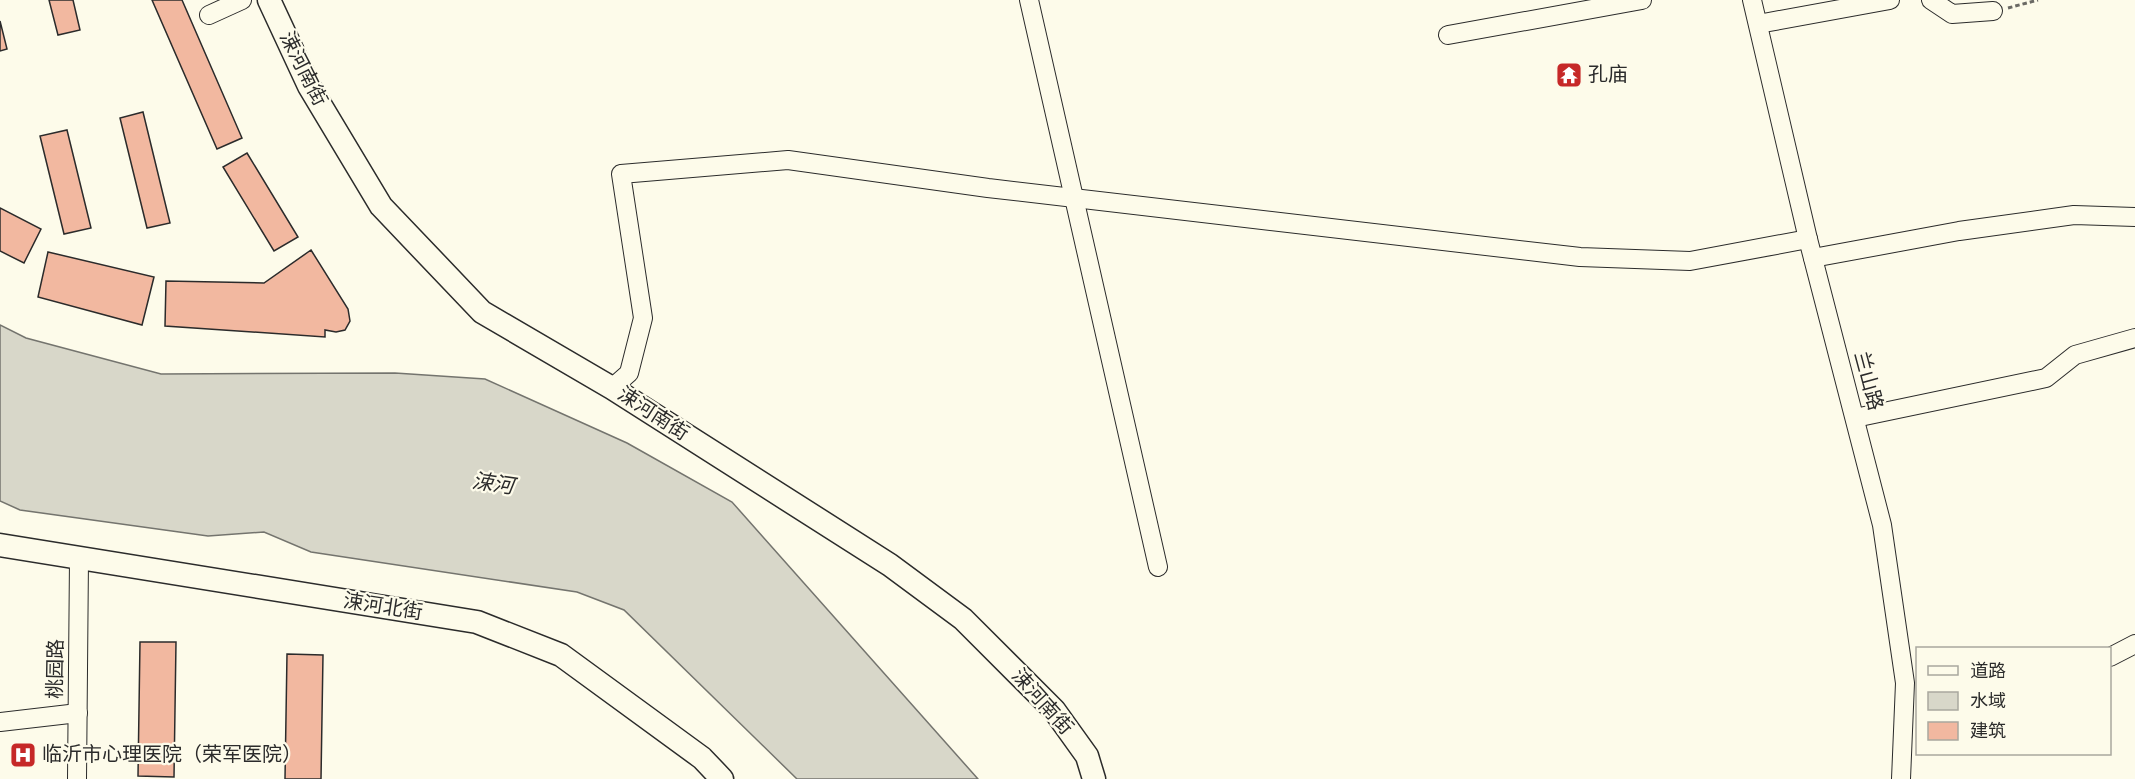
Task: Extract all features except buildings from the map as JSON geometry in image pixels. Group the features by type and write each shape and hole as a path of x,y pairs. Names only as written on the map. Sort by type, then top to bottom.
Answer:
{"main road":[{"name":"涑河南街","path":"269,0 309,86 381,206 482,312 612,388 899,572 963,619 1054,710 1087,756 1094,779"},
{"name":"涑河北街","path":"0,545 477,622 561,655 702,758 722,779"},
{"path":"1054,710 1105,779"}],"street":[{"path":"209,15 242,0"},
{"path":"1029,0 1158,567"},
{"path":"1448,35 1642,0"},
{"name":"兰山路","path":"1752,0 1808,239 1882,525 1911,683 1901,779"},
{"path":"1758,24 1890,0"},
{"path":"1931,0 1952,14 1993,11"},
{"path":"612,388 629,373 643,318 621,174 788,160 1074,198 1580,257 1690,261 1808,239"},
{"path":"1813,258 1959,231 2073,215 2135,217"},
{"path":"1855,418 2046,378 2075,355 2135,338"},
{"name":"桃园路","path":"77,779 79,559"},
{"path":"2111,656 2135,644"},
{"path":"0,722 78,713"}],"path":[{"path":"1993,11 2038,0"}],"water":[{"name":"涑河","path":"0,325 26,338 161,374 395,373 485,379 627,443 732,502 978,779 797,779 624,610 577,592 311,552 264,532 208,536 20,510 0,501"}],"place":[{"name":"孔庙","path":"1569,75"},
{"name":"临沂市心理医院（荣军医院）","path":"23,755"}]}
